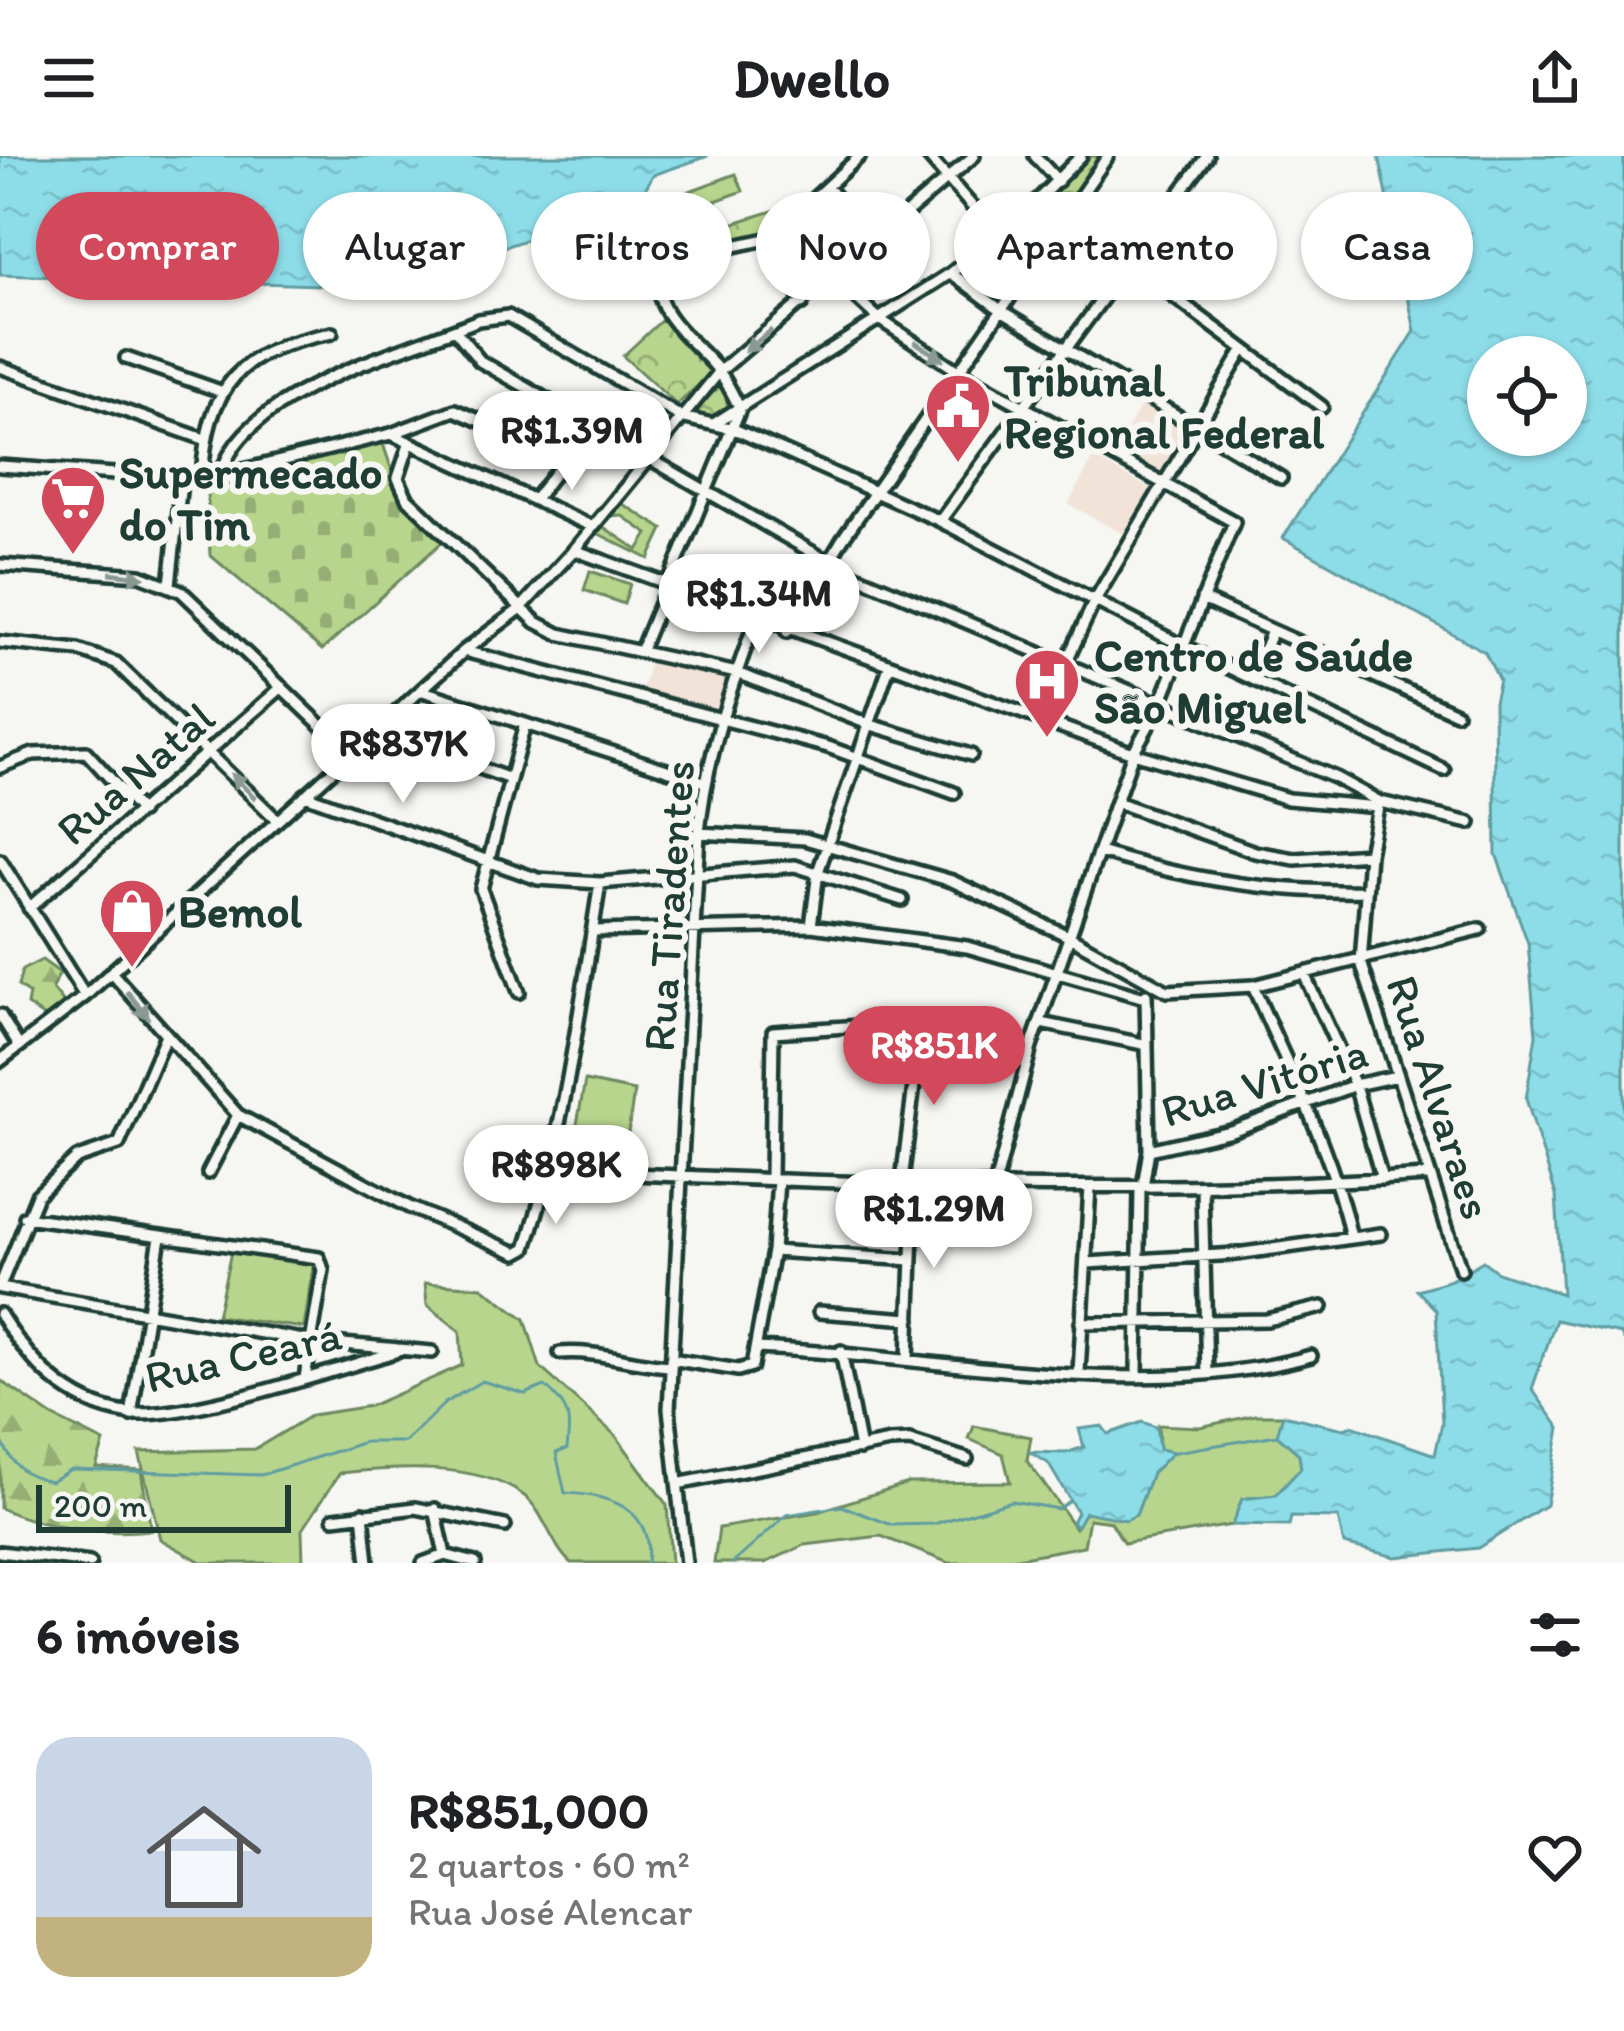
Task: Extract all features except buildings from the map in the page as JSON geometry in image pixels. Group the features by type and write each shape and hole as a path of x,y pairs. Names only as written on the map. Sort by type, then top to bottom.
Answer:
{"street":[{"path":"821,192 860,156"},
{"path":"928,156 959,192"},
{"path":"930,195 974,156"},
{"path":"1035,156 1058,181"},
{"path":"1046,192 1082,156"},
{"path":"1084,192 1108,156"},
{"path":"1180,192 1207,156"},
{"path":"826,187 830,192"},
{"path":"641,650 740,410 719,371 662,309 656,283 659,268 674,259 756,241"},
{"path":"715,423 954,271"},
{"path":"951,273 1000,310 1281,478"},
{"path":"800,300 802,304"},
{"path":"0,1061 85,995 464,651 520,609 719,371 807,300"},
{"path":"859,300 879,319 958,371 1234,522 1159,707 1133,753 1031,1047 984,1216"},
{"path":"788,632 874,494 1007,300"},
{"path":"940,521 1100,300"},
{"path":"1175,300 1322,406"},
{"path":"221,477 227,459 299,390 455,330 508,316 681,417 734,428 940,521 1183,646 1444,770"},
{"path":"455,330 480,361 705,494 830,561 1159,707 1336,778 1379,805"},
{"path":"202,480 204,439 232,375 271,348 332,333"},
{"path":"1041,718 1095,600 1242,352"},
{"path":"125,358 223,392"},
{"path":"0,368 204,439"},
{"path":"0,466 202,480 391,434 460,411 568,459"},
{"path":"534,500 590,428"},
{"path":"391,434 591,526"},
{"path":"409,445 399,472 403,492 520,609 559,634 736,673 970,755"},
{"path":"170,585 181,482"},
{"path":"574,550 788,632 1133,753 1288,799 1379,805 1470,823"},
{"path":"0,565 140,575 170,585 350,753"},
{"path":"1202,599 1456,713"},
{"name":"Rua Tiradentes","path":"686,1563 682,1483 670,1431 670,1362 684,1177 699,833 704,782 719,719 756,619"},
{"path":"1252,678 1272,631"},
{"path":"0,642 78,650 116,663 277,819"},
{"path":"464,651 828,747 857,762 954,793"},
{"path":"811,926 818,872 889,667"},
{"name":"Rua Natal","path":"29,908 282,687"},
{"path":"423,691 704,782"},
{"path":"519,992 482,897 525,724"},
{"path":"376,730 510,779"},
{"path":"0,767 33,754 86,752 141,812"},
{"path":"305,795 538,878 601,884 795,866 902,900"},
{"path":"1116,802 1255,852 1295,859 1369,854"},
{"name":"Rua Alvaraes","path":"1379,805 1369,854 1361,962 1426,1175 1461,1270"},
{"path":"699,833 829,844 952,881 1068,936 1167,991 1253,986 1480,929"},
{"path":"1100,852 1156,870 1291,892 1365,890"},
{"path":"0,860 85,995"},
{"path":"111,972 238,1115 409,1207 503,1251 521,1252 548,1170 577,1042 601,884"},
{"path":"593,931 811,926 967,947 1145,998"},
{"path":"1304,974 1354,1085 1382,1179"},
{"path":"1137,1373 1137,1263 1149,1150 1143,1044 1145,998 1151,985"},
{"path":"1253,986 1309,1104 1339,1184 1351,1238"},
{"path":"0,1015 19,1046"},
{"path":"560,1353 588,1351 632,1364 670,1362 747,1370 756,1348 772,1251 773,1031 904,1023 1031,1047"},
{"path":"1041,1023 1143,1044"},
{"path":"902,1181 921,1029"},
{"path":"165,1037 119,1144 77,1158 37,1195 0,1287 309,1341 432,1352"},
{"name":"Rua Vitória","path":"1149,1150 1231,1131 1354,1085 1397,1076"},
{"path":"208,1173 238,1115"},
{"path":"548,1170 1090,1187 1339,1184 1426,1175"},
{"path":"908,1359 915,1182"},
{"path":"1078,1372 1090,1187"},
{"path":"1202,1187 1207,1374"},
{"path":"25,1217 313,1255 324,1265 305,1378"},
{"path":"1087,1263 1207,1257 1381,1234"},
{"path":"131,1414 160,1238"},
{"path":"772,1251 912,1260"},
{"path":"1082,1323 1268,1320 1322,1307"},
{"path":"819,1312 910,1319"},
{"name":"Rua Ceará","path":"0,1314 21,1347 55,1382 76,1396 131,1414 305,1378 395,1352"},
{"path":"756,1348 1137,1373 1243,1374 1311,1356"},
{"path":"841,1351 860,1449"},
{"path":"682,1483 910,1442 967,1460"},
{"path":"434,1509 446,1555"},
{"path":"334,1518 434,1509 505,1526"},
{"path":"363,1513 368,1563"},
{"path":"0,1552 90,1563"},
{"path":"423,1563 446,1555 475,1563"}],"shaded area":[{"path":"1142,404 1190,431 1166,475 1118,447"},
{"path":"1093,458 1155,491 1129,537 1068,504"},
{"path":"652,655 729,674 714,710 642,690"}],"green space":[{"path":"1091,156 1103,156 1076,192 1055,192"},
{"path":"736,174 743,191 732,195 687,192"},
{"path":"756,216 756,238 732,244 732,224"},
{"path":"665,317 715,369 677,405 623,356"},
{"path":"723,383 729,412 700,419 697,408"},
{"path":"381,438 402,500 442,542 322,650 210,555 207,492"},
{"path":"621,503 663,529 649,559 597,533 602,526 638,550 648,534 621,515 610,516"},
{"path":"590,571 630,584 624,604 584,590"},
{"path":"42,960 60,973 52,988 67,1007 46,1018 27,1005 29,994 18,986 22,970"},
{"path":"585,1081 634,1091 627,1140 575,1135"},
{"path":"231,1252 314,1262 304,1328 217,1316"},
{"path":"425,1283 482,1287 525,1319 540,1367 616,1436 667,1505 671,1563 571,1563 523,1495 482,1477 434,1469 340,1473 302,1530 303,1563 203,1563 160,1539 139,1452 255,1449 312,1415 370,1406 462,1365 460,1331 427,1305"},
{"path":"0,1380 52,1416 104,1442 96,1467 141,1470 151,1530 74,1529 0,1508"},
{"path":"1255,1415 1283,1415 1278,1435 1299,1454 1301,1468 1276,1495 1242,1499 1232,1525 1124,1543 1111,1522 1089,1519 1084,1546 990,1563 949,1563 881,1536 805,1545 765,1563 714,1563 719,1528 817,1512 908,1483 1010,1482 1003,1454 969,1439 974,1426 1031,1437 1027,1460 1075,1528 1085,1512 1136,1515 1152,1473 1172,1452 1159,1449 1158,1425 1200,1427"}],"water":[{"path":"0,156 708,156 653,175 644,192 531,192 531,238 507,246 507,192 303,192 303,285 279,284 279,192 36,192 36,276 0,275"},
{"path":"1379,156 1624,156 1624,1340 1621,1334 1556,1320 1532,1389 1560,1428 1546,1505 1478,1548 1395,1557 1344,1544 1338,1518 1291,1517 1289,1526 1232,1525 1242,1499 1276,1495 1301,1468 1299,1454 1277,1435 1283,1415 1344,1429 1352,1426 1435,1455 1442,1423 1436,1310 1417,1290 1451,1280 1483,1261 1497,1272 1562,1294 1556,1195 1526,1099 1536,1035 1528,943 1496,854 1494,702 1499,680 1485,652 1283,538 1415,331 1409,300 1473,300 1473,192 1386,192"},
{"path":"1142,1422 1156,1427 1159,1449 1173,1452 1152,1473 1136,1515 1126,1520 1085,1512 1077,1526 1072,1522 1077,1512 1048,1463 1029,1452 1066,1453 1084,1447 1079,1429 1102,1426 1108,1434"}],"waterway":[{"path":"0,1437 19,1467 51,1481 71,1469 261,1475 365,1442 405,1442 445,1403 482,1381 525,1394 545,1386 560,1401 568,1421 567,1449 556,1453 565,1493 598,1497 626,1508 644,1530 647,1563"},
{"path":"1170,1453 1277,1435"},
{"path":"733,1563 787,1515 842,1506 892,1525 934,1524 1011,1501 1058,1509 1070,1500"}],"place":[{"name":"Tribunal Regional Federal","path":"958,465"},
{"name":"Supermecado do Tim","path":"73,557"},
{"name":"Centro de Saúde São Miguel","path":"1047,740"},
{"name":"Bemol","path":"132,970"}]}
